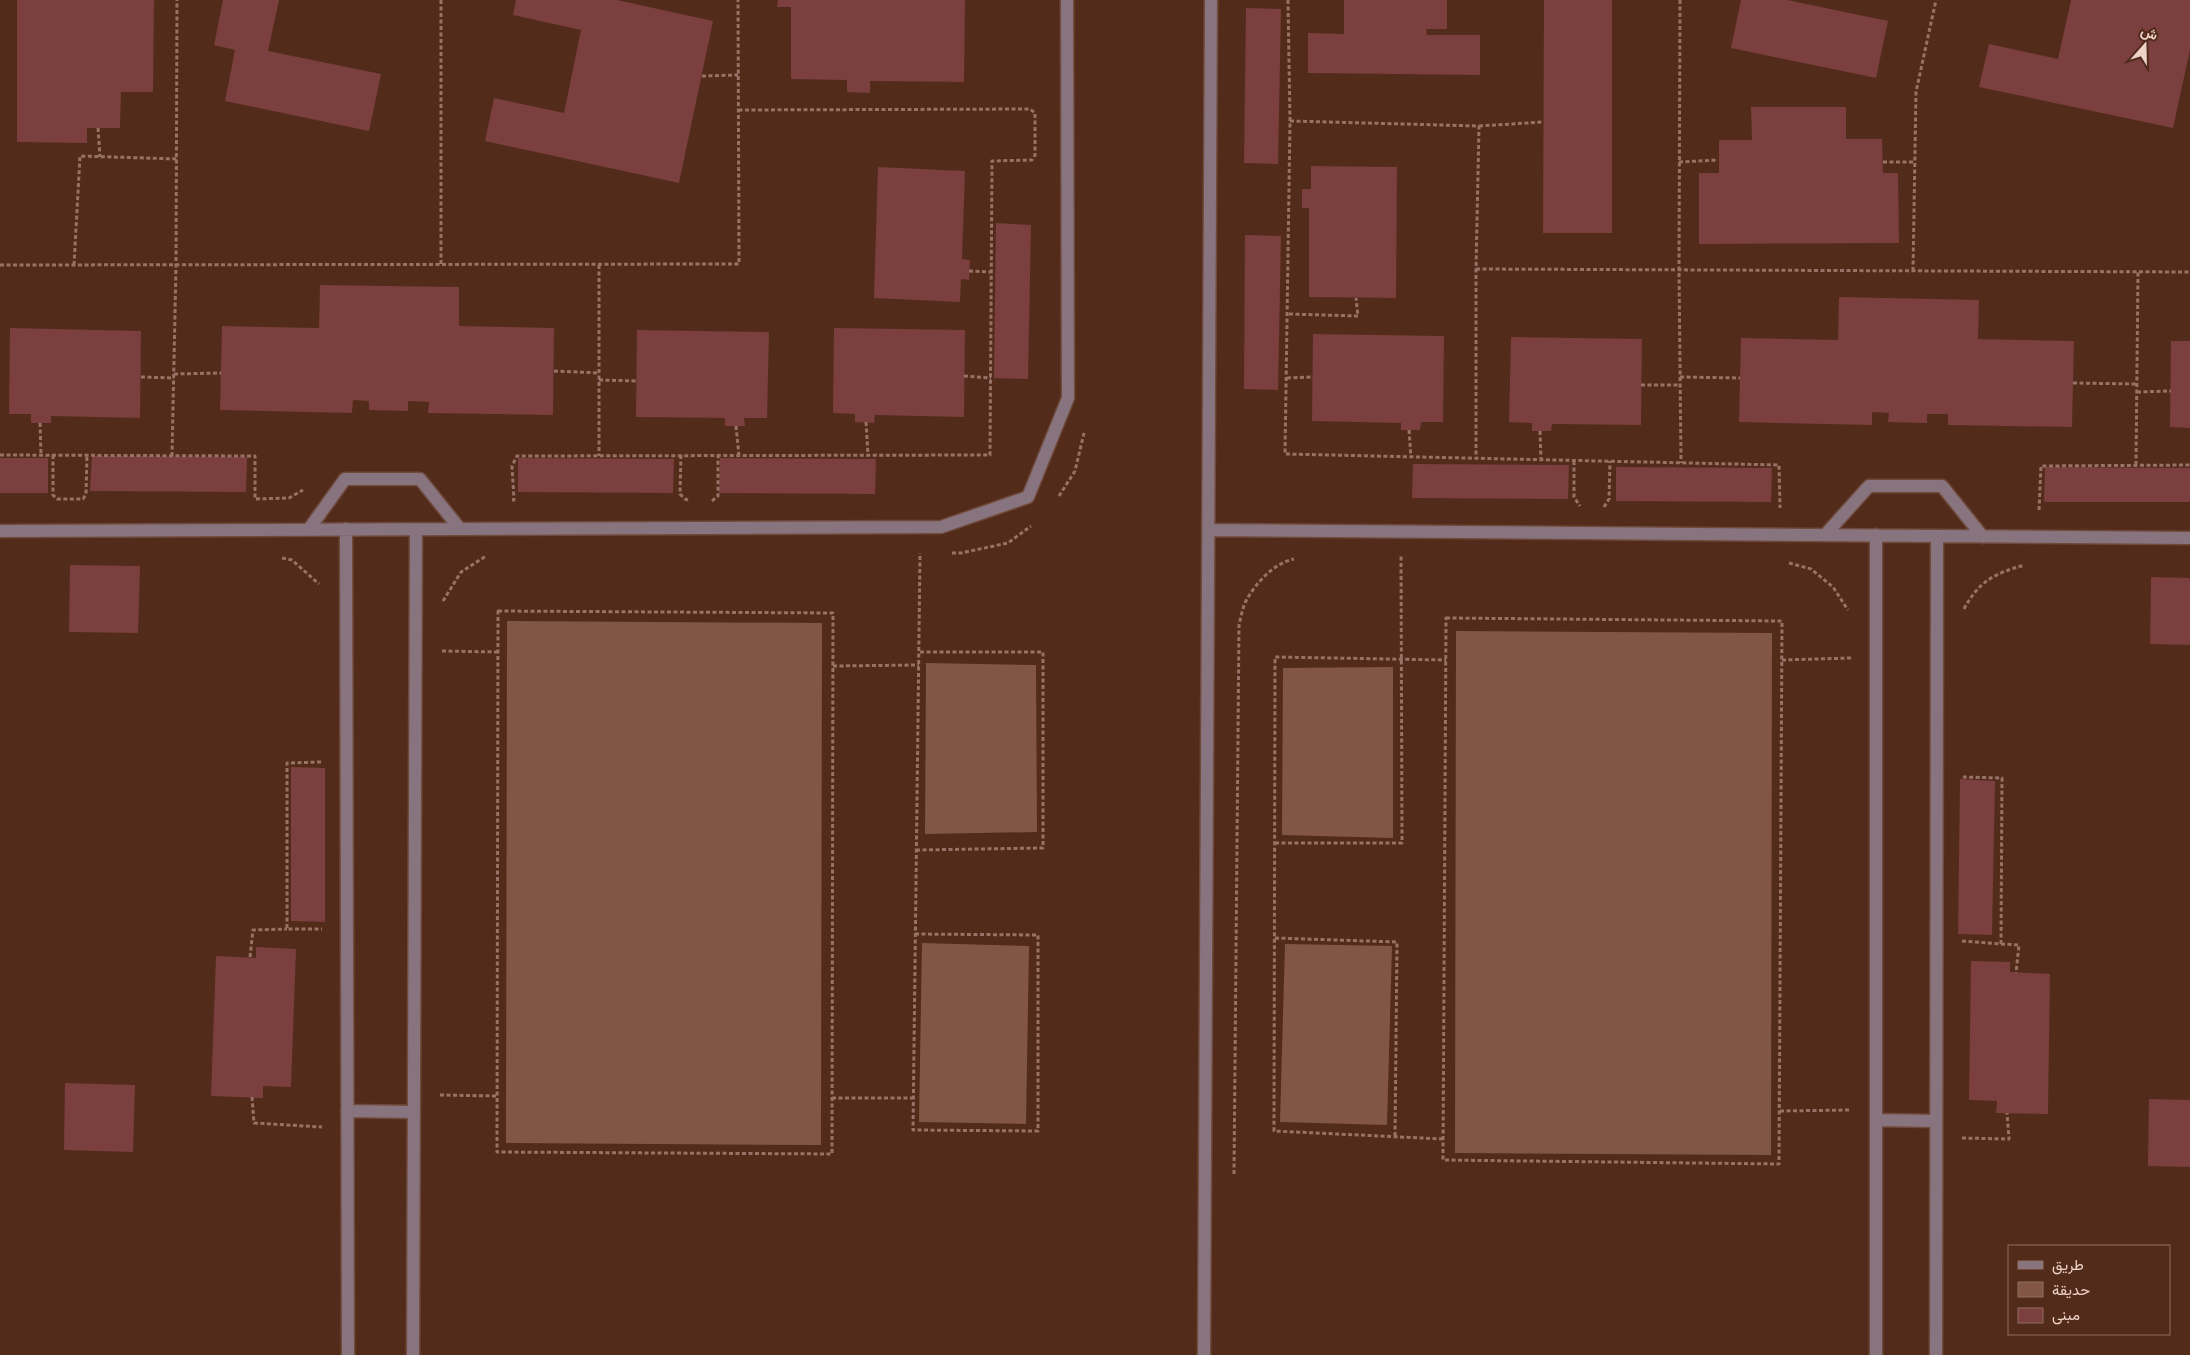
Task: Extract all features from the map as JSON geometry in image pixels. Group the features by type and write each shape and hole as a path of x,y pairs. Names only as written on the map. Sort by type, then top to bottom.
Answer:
{"street":[{"path":"0,531 941,527 1028,496 1068,398 1067,0"},
{"path":"1204,1355 1211,0"},
{"path":"309,529 345,479 420,479 460,529"},
{"path":"1826,535 1869,486 1942,486 1983,537"},
{"path":"346,529 348,1355"},
{"path":"413,1355 416,529"},
{"path":"1208,530 2190,538"},
{"path":"1876,535 1876,1355"},
{"path":"1936,1355 1937,536"},
{"path":"347,1111 414,1112"},
{"path":"1876,1120 1936,1121"}],"path":[{"path":"172,456 176,265 177,0"},
{"path":"440,0 441,265"},
{"path":"0,265 739,264 738,0"},
{"path":"1288,0 1290,121 1285,454 1779,465 1780,508 1789,508"},
{"path":"1680,0 1678,270 1681,464"},
{"path":"1913,271 1916,92 1936,0"},
{"path":"702,76 738,75"},
{"path":"504,500 514,500 512,466 517,456 990,455 992,161 1032,160 1035,155 1035,113 1030,109 738,110"},
{"path":"1290,121 1479,126 1544,122"},
{"path":"1476,459 1476,268 1479,126"},
{"path":"98,128 100,157"},
{"path":"74,265 80,156 177,159"},
{"path":"1679,162 1718,160"},
{"path":"1883,162 1915,162"},
{"path":"599,265 599,456"},
{"path":"1476,268 2190,272"},
{"path":"969,271 991,272"},
{"path":"2136,465 2138,272"},
{"path":"1288,314 1358,316 1356,298"},
{"path":"554,371 599,373"},
{"path":"141,377 221,373"},
{"path":"964,376 990,378"},
{"path":"1287,378 1313,377"},
{"path":"1680,377 1740,378"},
{"path":"599,380 637,382"},
{"path":"2074,383 2137,384"},
{"path":"1641,385 1680,385"},
{"path":"2137,392 2171,391"},
{"path":"866,422 868,456"},
{"path":"40,423 42,455"},
{"path":"1054,504 1075,471 1087,424"},
{"path":"736,426 739,456"},
{"path":"1409,430 1411,458"},
{"path":"1540,431 1541,461"},
{"path":"0,455 255,456 255,498 289,498 307,488"},
{"path":"54,455 52,495 57,500 83,499 86,494 87,455"},
{"path":"681,455 680,494 685,499 692,500"},
{"path":"706,500 714,501 718,496 718,455"},
{"path":"1574,461 1574,497 1581,506 1586,506"},
{"path":"1598,507 1604,507 1609,499 1610,461"},
{"path":"2030,510 2040,510 2041,466 2190,465"},
{"path":"945,552 961,553 1008,544 1035,523"},
{"path":"910,552 928,552"},
{"path":"915,934 1038,935 1038,1131 913,1130 914,1098 915,934 916,850 919,665 918,652 920,552"},
{"path":"441,605 461,572 488,555"},
{"path":"275,556 292,560 319,583 322,592"},
{"path":"1391,556 1411,556"},
{"path":"1275,843 1402,843 1401,556"},
{"path":"1234,1174 1239,625 1246,600 1265,574 1288,560 1296,559"},
{"path":"1782,561 1811,569 1833,586 1848,609 1850,616"},
{"path":"1962,617 1965,608 1981,585 2000,572 2031,564"},
{"path":"498,611 833,613 833,666 832,1154 497,1152 498,611"},
{"path":"1446,618 1782,621 1782,660 1779,1164 1443,1160 1446,618"},
{"path":"434,651 499,652"},
{"path":"916,850 1043,848 1043,652 918,652"},
{"path":"1443,1138 1274,1131 1275,658 1446,660"},
{"path":"1782,660 1854,658"},
{"path":"833,666 919,665"},
{"path":"287,929 287,763 327,762"},
{"path":"1958,777 2002,778 2001,944"},
{"path":"250,957 253,930 325,928"},
{"path":"1275,938 1397,942 1394,1136"},
{"path":"1959,941 2019,945 2016,973"},
{"path":"432,1095 497,1096"},
{"path":"252,1097 254,1124 330,1127"},
{"path":"832,1098 914,1098"},
{"path":"1780,1111 1852,1110"},
{"path":"1956,1138 2009,1139 2007,1113"}],"green space":[{"path":"507,621 822,623 821,1145 506,1143"},
{"path":"1456,631 1772,633 1771,1155 1455,1153"},
{"path":"926,663 1036,665 1037,832 925,834"},
{"path":"1393,667 1393,838 1282,835 1283,668"},
{"path":"922,943 1029,946 1026,1124 919,1122"},
{"path":"1285,944 1392,946 1387,1125 1280,1122"}],"building":[{"path":"17,0 154,0 153,92 121,92 120,128 87,128 87,143 17,142"},
{"path":"223,0 279,0 268,51 381,74 369,131 225,101 235,50 214,45"},
{"path":"516,0 617,0 713,21 679,183 485,141 494,98 564,113 581,30 513,15"},
{"path":"778,0 965,0 964,82 870,81 870,93 847,92 847,80 791,79 791,7 777,7"},
{"path":"1344,0 1447,0 1447,29 1426,29 1427,35 1480,35 1480,75 1308,73 1308,33 1344,34"},
{"path":"1544,0 1612,0 1612,233 1543,233"},
{"path":"1741,0 1787,0 1888,21 1876,78 1731,48"},
{"path":"2071,0 2190,0 2190,50 2173,128 1979,87 1989,44 2058,59"},
{"path":"1246,8 1281,9 1278,164 1244,163"},
{"path":"1751,107 1846,107 1846,139 1882,139 1883,173 1898,173 1899,243 1699,244 1699,173 1719,173 1719,140 1752,140"},
{"path":"1311,166 1397,167 1396,298 1309,297 1309,208 1302,208 1302,189 1311,189"},
{"path":"878,167 965,171 962,259 970,260 969,280 961,279 960,302 874,298"},
{"path":"996,223 1031,225 1028,379 994,378"},
{"path":"1245,235 1281,236 1278,390 1244,389"},
{"path":"320,285 459,287 459,326 554,328 553,415 428,413 429,402 408,401 408,411 369,410 369,401 353,400 352,413 220,410 222,326 319,328"},
{"path":"1839,297 1979,300 1978,339 2074,341 2072,427 1948,425 1948,414 1927,414 1927,423 1888,422 1889,413 1872,412 1872,425 1739,422 1741,338 1838,340"},
{"path":"10,328 141,331 140,418 51,416 51,423 31,423 31,414 9,414"},
{"path":"834,328 965,330 964,417 875,415 874,423 855,422 855,414 833,413"},
{"path":"637,330 769,332 767,418 744,418 745,426 725,426 725,418 636,417"},
{"path":"1313,334 1444,336 1443,422 1421,422 1420,430 1401,430 1401,423 1312,421"},
{"path":"1511,337 1642,339 1641,425 1552,424 1551,431 1532,431 1532,423 1509,422"},
{"path":"2171,341 2190,341 2190,428 2170,427"},
{"path":"92,456 247,457 246,492 90,491"},
{"path":"0,458 48,458 48,493 0,493"},
{"path":"518,458 674,459 673,493 518,492"},
{"path":"720,458 876,459 875,494 719,493"},
{"path":"1413,464 1569,465 1568,499 1412,498"},
{"path":"1616,467 1772,468 1771,502 1616,501"},
{"path":"2045,467 2190,468 2190,502 2044,502"},
{"path":"70,565 140,566 138,633 69,632"},
{"path":"2151,577 2190,578 2190,645 2150,644"},
{"path":"291,767 325,768 325,922 291,921"},
{"path":"1960,779 1995,781 1992,935 1958,934"},
{"path":"256,947 296,949 291,1087 263,1086 263,1098 211,1096 216,956 256,958"},
{"path":"1971,961 2010,962 2010,972 2050,974 2048,1114 1996,1113 1997,1101 1969,1100"},
{"path":"65,1083 135,1085 133,1152 64,1150"},
{"path":"2149,1099 2190,1100 2190,1167 2148,1166"}]}
